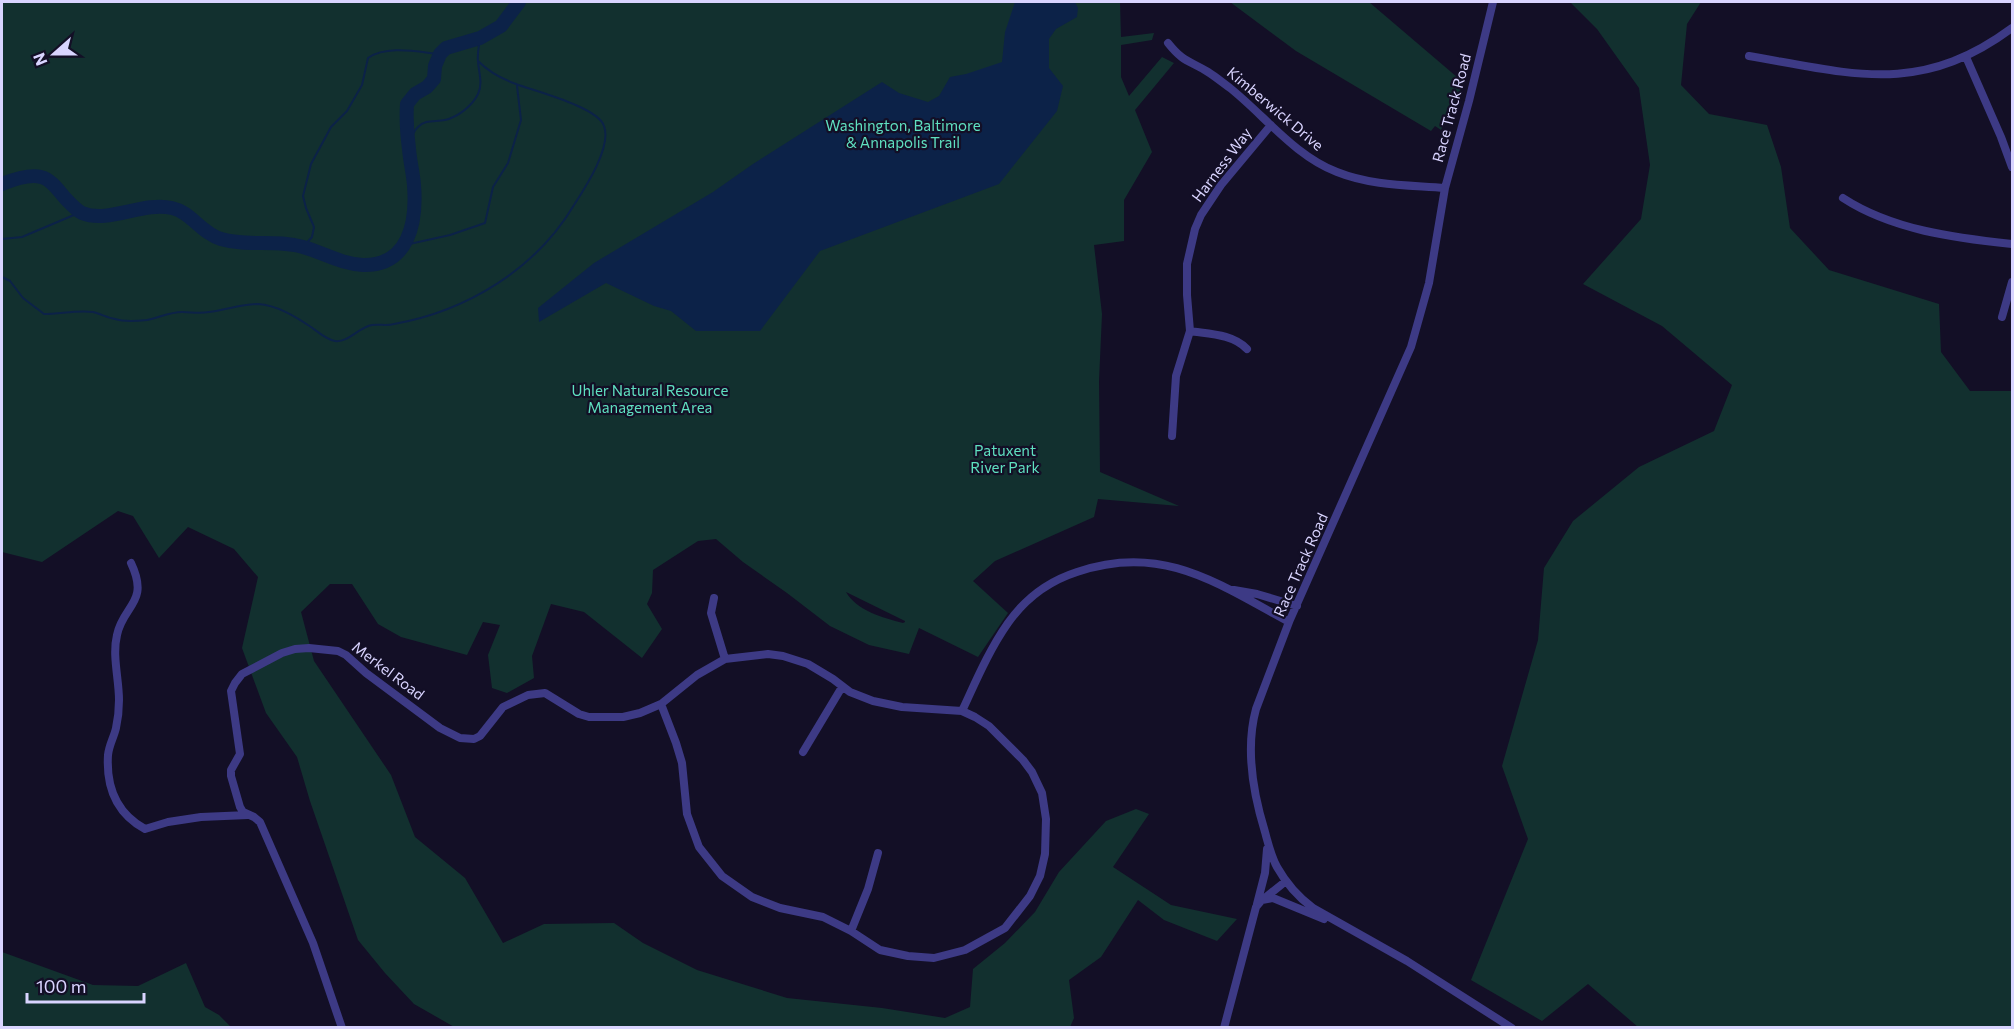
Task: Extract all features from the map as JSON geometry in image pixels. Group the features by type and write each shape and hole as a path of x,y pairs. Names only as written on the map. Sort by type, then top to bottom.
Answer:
{"street":[{"name":"Race Track Road","path":"1493,2 1445,188 1429,283 1412,346 1289,622 1252,723 1251,748 1255,798 1276,865 1302,899 1332,919 1407,961 1512,1028"},
{"path":"1749,56 1861,75 1912,73 1966,57 2013,28"},
{"name":"Kimberwick Drive","path":"1168,43 1185,61 1207,71 1316,161 1339,173 1385,184 1445,188"},
{"path":"1966,57 2013,167"},
{"name":"Harness Way","path":"1172,436 1176,376 1190,331 1187,264 1195,229 1221,184 1271,125"},
{"path":"1843,198 1864,212 1931,232 1955,238 2013,244"},
{"path":"2002,317 2013,282"},
{"path":"1190,331 1225,337 1241,342 1247,348"},
{"path":"962,711 1008,622 1041,590 1060,579 1097,566 1148,562 1177,567 1226,588 1289,622"},
{"path":"131,563 138,586 135,600 117,635 119,701 116,728 108,755 110,783 116,802 127,818 145,829 168,822 201,817 248,815"},
{"path":"1226,588 1257,594 1297,606"},
{"path":"714,598 711,613 724,659"},
{"name":"Merkel Road","path":"342,1028 302,915 262,826 258,820 248,815 240,807 231,776 231,770 240,754 231,691 242,674 282,653 295,649 330,649 346,655 366,673 441,728 460,738 474,739 480,736 503,707 521,697 538,693 551,696 579,714 589,717 623,717 661,705"},
{"path":"756,655 783,656 808,664 862,698 889,705 962,711 1000,734 1023,760 1039,786 1046,819 1045,854 1040,876 1030,896 1005,928 977,945 934,958 908,957 880,950 851,931 823,917 780,908 752,897 731,884 712,866 699,847 691,827 686,805 683,771 676,743 661,705 697,675 724,659 756,655"},
{"path":"803,752 842,687"},
{"path":"1224,1028 1265,873 1266,835"},
{"path":"851,931 868,889 878,853"},
{"path":"1258,904 1286,881"},
{"path":"1258,904 1273,898 1323,919 1332,919"}],"green space":[{"path":"2,2 1120,2 1121,37 1154,33 1152,40 1121,45 1121,77 1129,96 1162,57 1174,63 1135,110 1152,152 1124,200 1124,241 1094,245 1102,314 1099,381 1100,472 1179,506 1098,499 1094,517 995,561 973,581 1008,613 978,657 919,628 909,654 869,645 830,626 743,562 716,539 698,541 653,570 652,593 647,604 662,629 642,658 584,612 551,604 532,656 534,678 507,693 492,688 488,655 500,625 483,622 467,655 401,637 378,624 352,584 330,584 301,612 314,661 391,775 415,837 465,878 503,943 544,924 614,923 643,943 697,970 787,998 882,1008 945,1018 970,1007 973,969 1005,943 1035,912 1059,872 1106,821 1136,809 1149,814 1113,867 1171,905 1237,919 1217,941 1164,920 1138,900 1101,957 1069,980 1074,1018 1070,1027 456,1028 414,1004 358,940 297,757 266,713 242,648 258,577 234,549 188,527 159,558 133,516 118,511 42,562 2,552","holes":["846,592 905,621 903,623 887,619 871,612 856,604"]},
{"path":"1230,2 1369,2 1464,83 1441,130 1435,126 1431,131 1296,51"},
{"path":"1570,2 1701,2 1687,24 1681,85 1709,114 1767,125 1781,167 1790,228 1829,270 1939,304 1941,352 1970,391 2012,391 2012,1027 1638,1027 1588,984 1542,1021 1471,980 1528,839 1502,766 1538,640 1544,568 1573,521 1639,467 1714,431 1732,385 1662,326 1583,284 1641,219 1650,165 1639,88 1597,29"},
{"path":"2,952 93,985 138,986 186,963 205,1007 219,1015 231,1027 2,1027"}],"water":[{"path":"1015,2 1075,2 1078,8 1077,17 1056,29 1049,39 1049,68 1063,86 1057,111 999,184 820,251 760,331 696,331 671,311 654,306 606,283 539,322 538,308 594,263 713,192 882,82 899,93 928,102 939,96 950,77 1002,62 1005,32"}],"waterway":[{"path":"2,184 37,176 45,178 82,213 92,216 150,207 172,208 179,210 221,239 283,243 311,249 347,263 363,265 379,263 391,258 400,250 407,239 414,213 415,199 408,138 407,104 415,94 427,87 434,79 435,66 440,54 446,48 480,38 501,26 519,2"},
{"path":"408,148 414,131 421,124 445,120 460,114 478,94 480,38"},
{"path":"303,247 312,237 314,227 303,196 311,164 331,127 347,111 362,85 368,58 393,50 440,54"},
{"path":"2,277 10,281 23,298 44,314 93,312 119,320 135,321 178,312 206,313 258,304 286,312 335,341 344,340 367,326 391,325 421,318 473,298 520,267 558,228 596,167 601,156 605,135 604,126 590,112 564,100 506,80 478,61"},
{"path":"405,245 450,235 485,223 493,187 508,163 521,120 517,86"},
{"path":"2,239 22,237 81,212"}],"park label":[{"name":"Washington, Baltimore & Annapolis Trail","path":"903,134"},
{"name":"Uhler Natural Resource Management Area","path":"650,400"},
{"name":"Patuxent River Park","path":"1005,460"}]}
